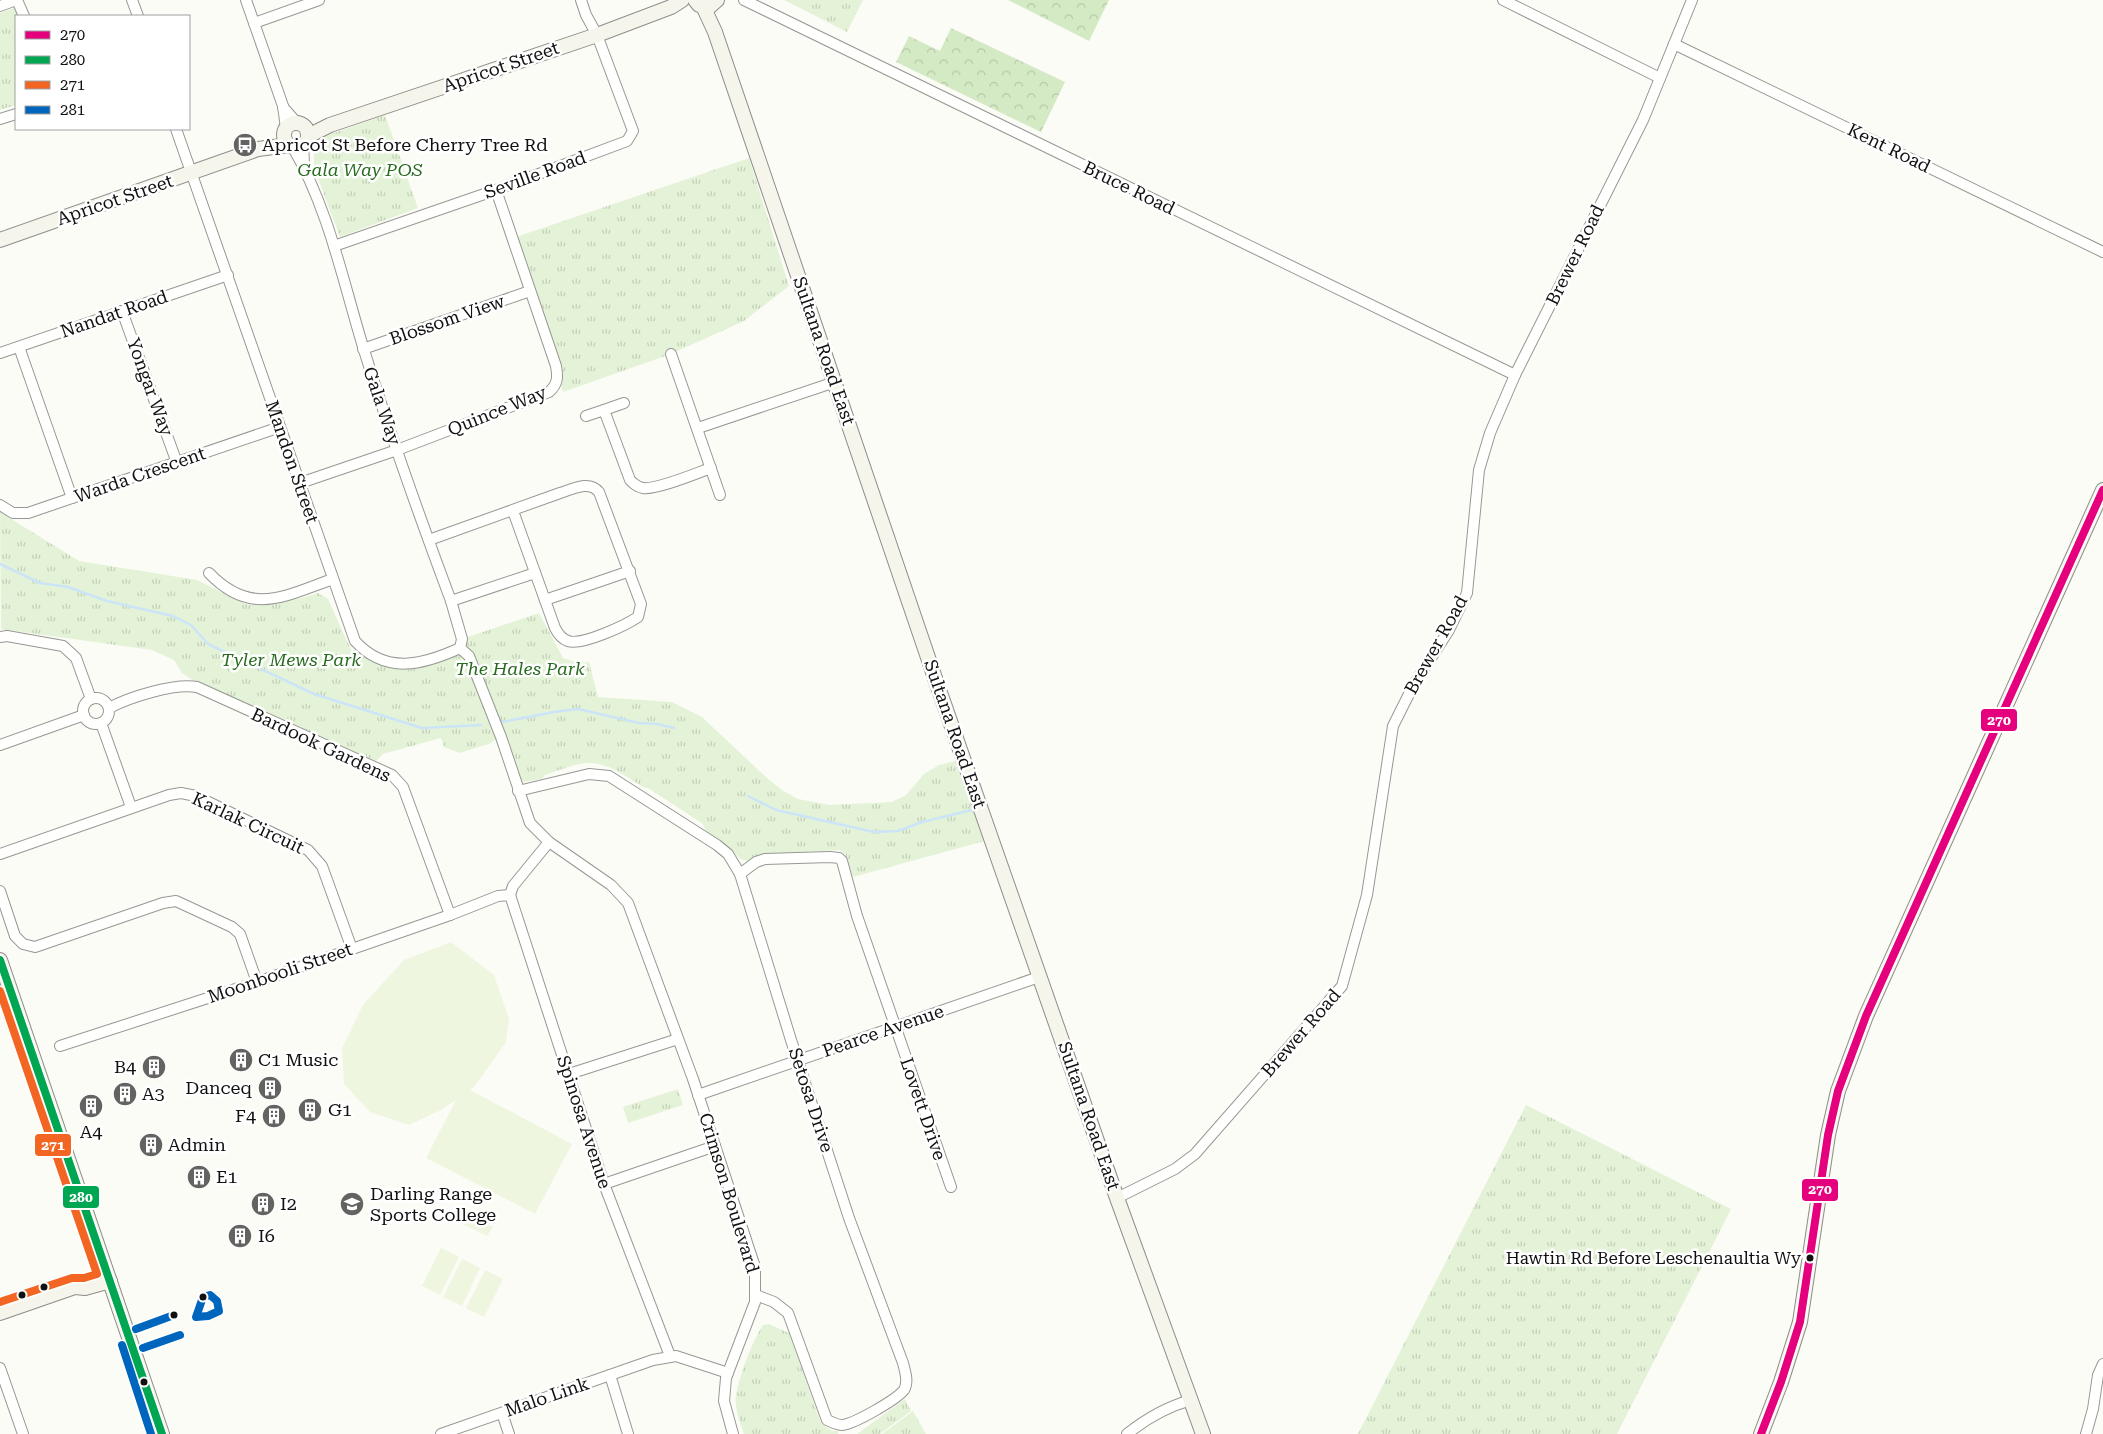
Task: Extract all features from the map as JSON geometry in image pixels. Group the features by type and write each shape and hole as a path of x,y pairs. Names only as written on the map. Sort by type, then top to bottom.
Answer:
{"street":[{"path":"0,6 17,0 24,15"},
{"path":"132,0 138,15"},
{"name":"Gala Way","path":"246,0 295,135 304,167 334,246 363,349 451,601 461,646 468,656 495,724 518,791"},
{"path":"254,23 319,0"},
{"name":"Seville Road","path":"334,246 627,142 633,131 597,35 581,0"},
{"name":"Bruce Road","path":"744,0 1516,375"},
{"path":"1503,0 1660,78"},
{"name":"Brewer Road","path":"1117,1198 1175,1169 1194,1154 1342,986 1367,895 1393,726 1413,686 1449,630 1467,593 1479,470 1490,433 1516,375 1643,120 1692,0"},
{"name":"Apricot Street","path":"0,240 258,150 295,135 330,125 597,35 676,4 709,2"},
{"name":"Sultana Road East","path":"709,2 715,32 933,672 1117,1198 1202,1434"},
{"name":"Kent Road","path":"1674,44 2103,252"},
{"path":"0,120 15,114"},
{"name":"Mandon Street","path":"176,130 355,641 365,652 392,663 411,665 438,657 461,646"},
{"name":"Quince Way","path":"300,483 397,450 549,392 554,387 558,377 556,366 496,190"},
{"name":"Nandat Road","path":"0,353 228,274"},
{"name":"Blossom View","path":"363,349 530,291"},
{"name":"Yongar Way","path":"122,311 177,462"},
{"path":"19,347 72,498"},
{"path":"670,354 698,428 720,495"},
{"path":"698,428 835,382"},
{"path":"586,416 624,403"},
{"path":"604,410 630,480 636,486 644,489 656,487 711,468"},
{"name":"Warda Crescent","path":"0,505 13,513 28,513 280,427"},
{"path":"429,540 580,487 591,486 599,492 630,571 641,604 638,617 577,642 569,642 561,637 555,628 513,511"},
{"path":"1760,1434 1781,1382 1800,1322 1828,1135 1838,1091 1866,1016 2103,490"},
{"path":"545,600 630,571"},
{"path":"209,573 219,584 244,596 262,600 277,599 333,578"},
{"path":"451,601 535,573"},
{"path":"0,637 7,636 63,646 76,658 91,700"},
{"name":"Bardook Gardens","path":"109,708 170,686 185,685 197,687 392,775 403,787 450,915"},
{"path":"96,698 104,701 109,708 107,719 101,723 89,722 84,715 86,704 91,700 96,698"},
{"path":"0,745 84,715"},
{"path":"101,723 131,808"},
{"name":"Setosa Drive","path":"518,791 589,774 609,776 728,854 740,874 849,1218 903,1363 907,1381 904,1390 881,1407 850,1424 839,1425 827,1420 793,1324 780,1310 756,1299"},
{"path":"510,895 513,886 549,842 530,822 518,791"},
{"name":"Karlak Circuit","path":"0,854 176,793 196,796 308,850 322,866 352,948"},
{"name":"Crimson Boulevard","path":"549,842 602,878 620,893 628,904 698,1095 755,1266 756,1299 727,1376 724,1401 733,1434"},
{"name":"Lovett Drive","path":"740,874 756,862 765,859 839,858 843,865 857,916 950,1187"},
{"path":"0,891 15,936 23,944 35,947 163,903 176,901 222,921 240,934 257,982"},
{"name":"Moonbooli Street","path":"60,1046 257,982 450,915 498,896 510,895"},
{"name":"Spinosa Avenue","path":"510,895 604,1184 670,1356"},
{"path":"0,960 162,1434"},
{"name":"Pearce Avenue","path":"698,1095 1039,977"},
{"path":"568,1074 678,1039"},
{"path":"604,1184 715,1146"},
{"path":"0,1313 75,1287 85,1288 108,1276"},
{"path":"670,1356 676,1356 696,1364 708,1372 727,1376"},
{"name":"Malo Link","path":"441,1434 653,1360 670,1356"},
{"path":"2086,1434 2094,1410 2098,1375 2103,1364"},
{"path":"0,1368 23,1434"},
{"path":"610,1375 628,1434"},
{"path":"1127,1434 1141,1422 1168,1406 1191,1400"},
{"path":"502,1413 509,1434"}],"green space":[{"path":"784,0 863,0 847,32"},
{"path":"1008,0 1109,0 1089,41"},
{"path":"17,7 20,15 15,15 15,105 0,110 0,13"},
{"path":"951,28 1065,82 1041,132 896,62 909,36 940,51"},
{"name":"Gala Way POS","path":"385,115 418,208 340,237 314,168 314,140"},
{"path":"749,158 789,286 744,321 671,354 563,392 513,238"},
{"path":"0,512 79,561 197,580 248,605 302,598 318,593 328,599 351,650 365,652 392,663 452,652 462,639 539,613 563,658 578,663 589,662 598,697 672,702 702,717 767,778 782,790 798,799 830,805 892,802 906,795 924,774 939,765 963,759 992,839 853,877 845,854 840,850 768,854 747,861 741,859 706,832 703,824 648,788 603,765 587,763 576,765 545,775 542,779 516,783 500,737 489,744 459,753 444,747 441,738 383,754 376,761 194,681 182,673 174,660 152,650 1,629"},
{"path":"451,942 494,975 509,1019 506,1042 475,1086 470,1090 572,1144 535,1214 426,1158 456,1100 441,1110 409,1125 370,1112 344,1084 342,1048 363,1005 404,960"},
{"path":"678,1089 683,1105 628,1123 623,1107"},
{"path":"1526,1105 1731,1209 1617,1434 1358,1434"},
{"path":"457,1208 493,1227 487,1236 452,1219"},
{"path":"441,1248 459,1257 440,1295 422,1286"},
{"path":"462,1259 480,1268 462,1306 443,1297"},
{"path":"485,1270 503,1279 484,1317 466,1308"},
{"path":"769,1324 789,1333 821,1423 832,1431 838,1431 838,1434 744,1434 736,1405 740,1377 754,1341 763,1325"},
{"path":"905,1399 911,1411 880,1434 857,1434"},
{"path":"913,1411 926,1434 882,1434"}],"waterway":[{"path":"0,564 40,583 68,587 107,601 173,616 191,625 208,644 314,694 422,728 481,725"},
{"path":"497,723 578,709 639,723 657,724 674,728"},
{"path":"748,796 776,810 874,832 898,831 922,822 976,809"}],"transit line":[{"name":"270","path":"1761,1434 1781,1382 1800,1322 1828,1135 1838,1091 1866,1016 2103,490"},
{"name":"280","path":"0,960 162,1434"},
{"name":"271","path":"0,991 97,1274 84,1278 72,1278 0,1302"},
{"name":"281","path":"210,1295 217,1301 219,1311 208,1316 196,1317 203,1297 210,1295"},
{"name":"281","path":"136,1329 174,1315"},
{"name":"281","path":"143,1348 180,1335"},
{"name":"281","path":"122,1345 151,1434"}],"place":[{"name":"Apricot St Before Cherry Tree Rd","path":"245,145"},
{"name":"C1 Music","path":"241,1060"},
{"name":"B4","path":"154,1067"},
{"name":"Danceq","path":"270,1088"},
{"name":"A3","path":"125,1094"},
{"name":"A4","path":"91,1106"},
{"name":"G1","path":"310,1110"},
{"name":"F4","path":"274,1116"},
{"name":"Admin","path":"151,1145"},
{"name":"E1","path":"199,1177"},
{"name":"I2","path":"263,1204"},
{"name":"Darling Range Sports College","path":"352,1204"},
{"name":"I6","path":"240,1236"},
{"name":"Hawtin Rd Before Leschenaultia Wy","path":"1810,1258"}],"park label":[{"name":"Tyler Mews Park","path":"291,660"},
{"name":"The Hales Park","path":"520,669"}]}
